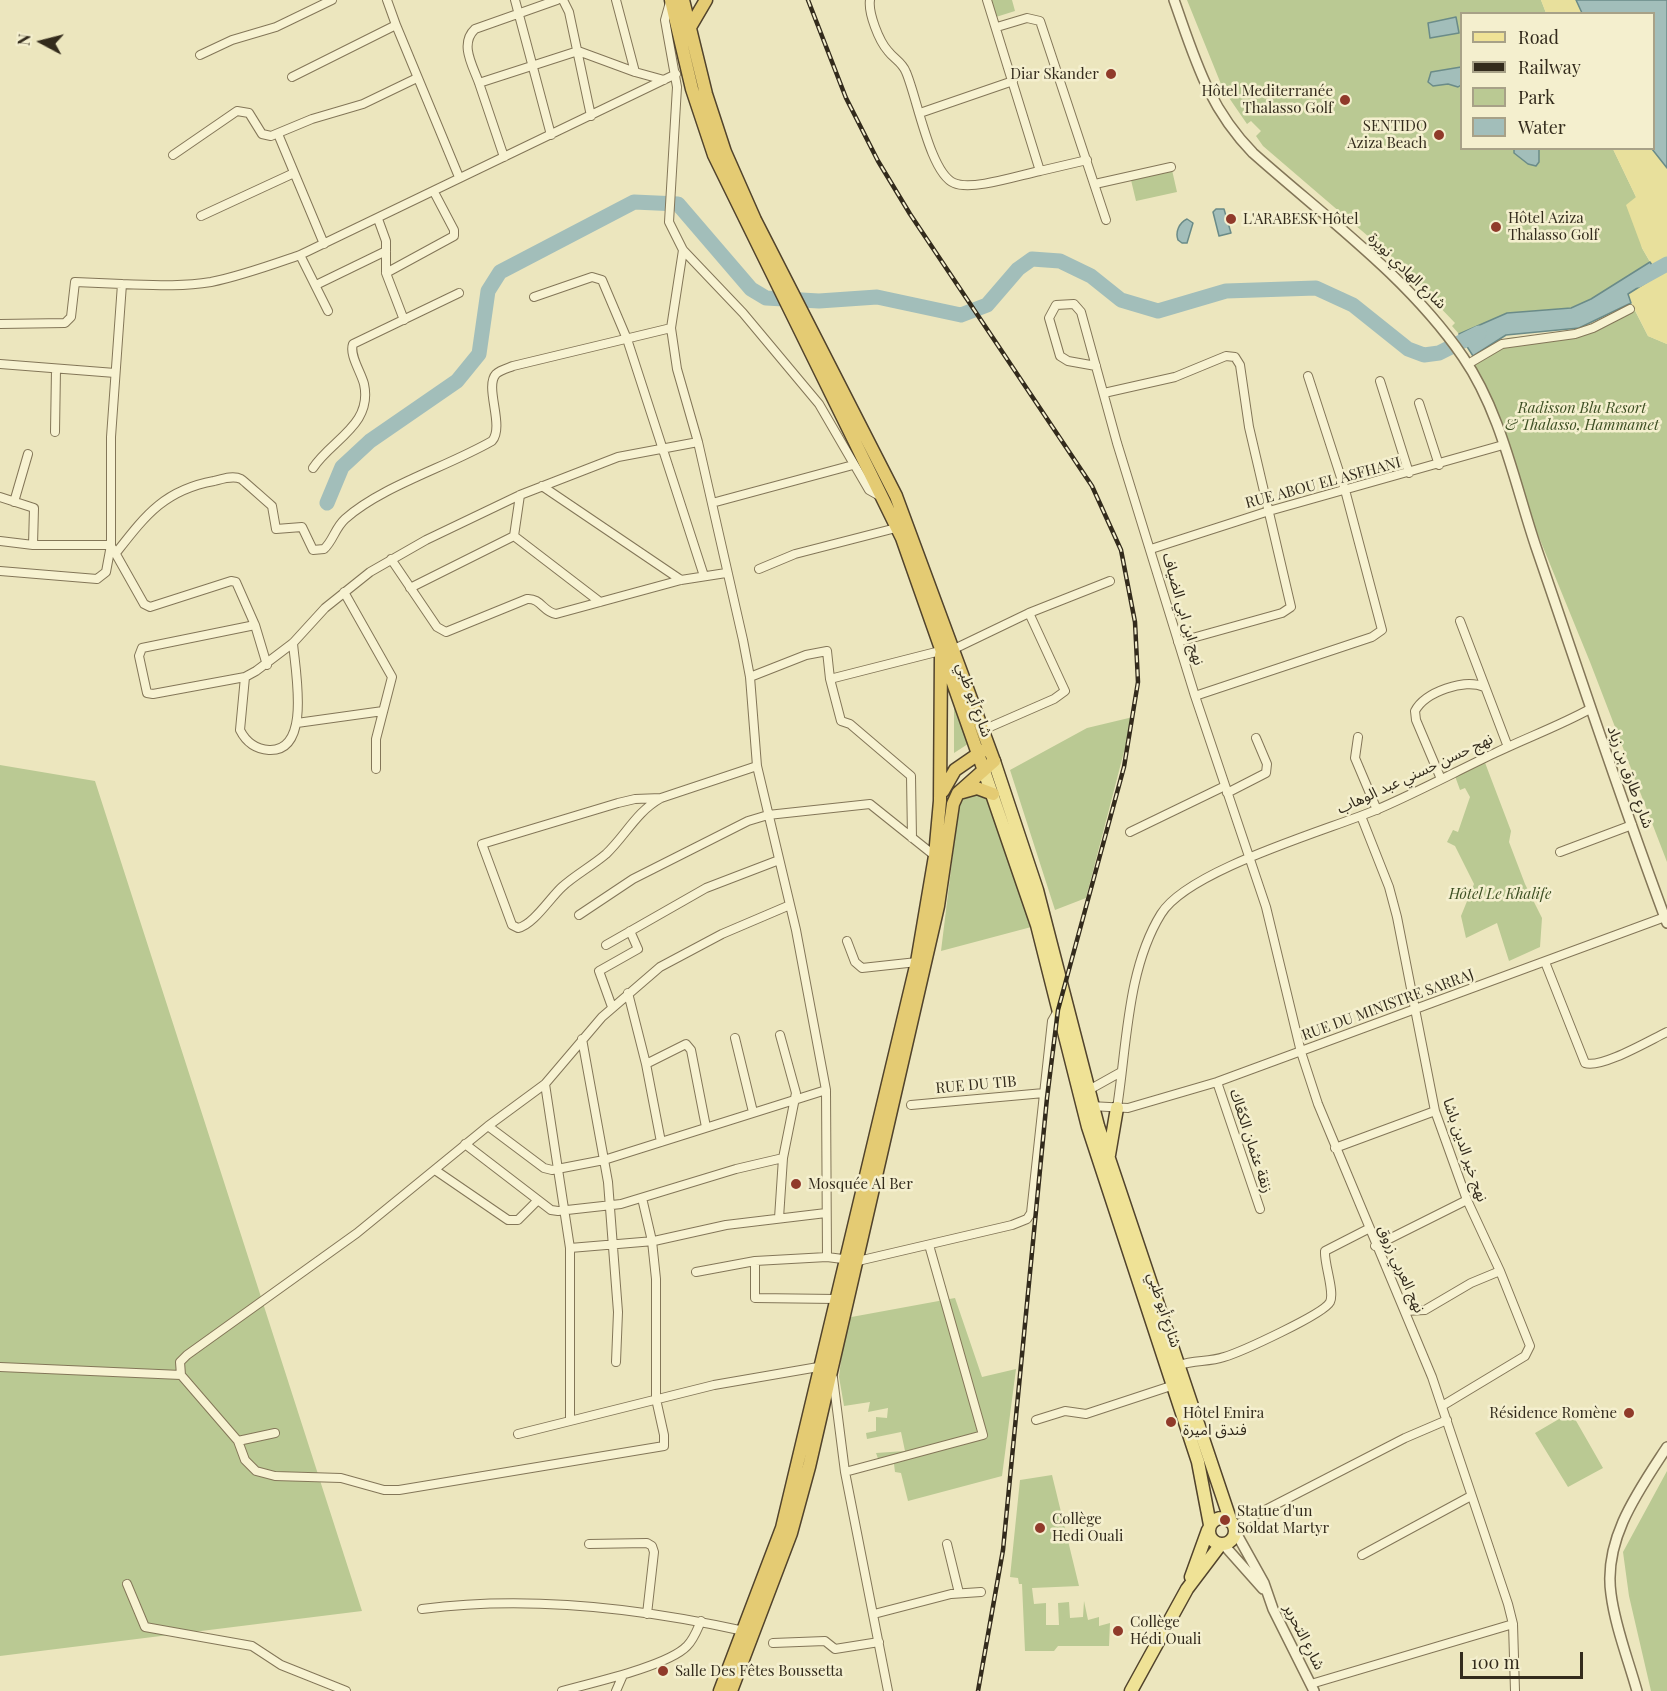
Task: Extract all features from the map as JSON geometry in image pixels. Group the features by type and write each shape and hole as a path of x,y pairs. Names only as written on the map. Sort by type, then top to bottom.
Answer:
{"highway":[{"path":"689,29 706,0"},
{"name":"شارع أبو ظبي","path":"674,4 689,29 725,152 755,220 812,327 896,496 945,652 982,730 983,751"},
{"name":"شارع أبو ظبي","path":"674,4 692,89 714,155 746,224 783,291 884,498 988,764"},
{"path":"731,1691 791,1533 917,962 935,856 940,801 945,652"},
{"path":"940,801 955,770 983,751"},
{"path":"720,1691 782,1528 826,1367 836,1299 851,1260 936,916 950,816 958,793 988,764"},
{"path":"958,793 977,788 993,794"}],"main road":[{"name":"شارع أبو ظبي","path":"988,764 993,794 1062,1005"},
{"name":"شارع أبو ظبي","path":"988,764 1031,872 1086,1099 1161,1330 1179,1365 1233,1526"},
{"name":"شارع أبو ظبي","path":"1086,1099 1109,1159 1161,1330 1173,1385 1198,1462 1209,1528"},
{"path":"1109,1159 1117,1108"},
{"path":"1131,1691 1187,1589 1209,1528 1217,1518 1233,1526 1232,1540 1222,1544 1187,1589"},
{"path":"1209,1528 1212,1540 1222,1544"}],"street":[{"path":"200,55 232,40 276,27 332,0"},
{"path":"387,0 459,177"},
{"path":"515,0 530,65 551,135"},
{"path":"504,157 466,39 475,29 557,0"},
{"path":"563,0 578,51 591,116"},
{"path":"616,0 635,72"},
{"path":"706,0 674,4 665,20 677,87 669,222 683,250 743,313 812,394 868,490 884,498"},
{"path":"870,0 870,10 885,47 905,70 940,170 953,183 972,185 1087,160"},
{"path":"987,0 1040,171"},
{"name":"شارع الهادي نويرة","path":"1174,0 1205,86 1228,126 1253,153 1404,286 1442,328 1466,362 1485,398 1503,445 1590,709"},
{"path":"997,27 1028,18 1040,21 1106,220"},
{"path":"292,76 396,26"},
{"path":"479,83 578,51 664,80"},
{"path":"1,327 65,323 71,317 75,282 181,285 211,282 258,270 300,255 676,74"},
{"path":"173,155 242,110 249,113 262,134 278,134 312,119 363,104 417,78"},
{"path":"920,113 1013,81"},
{"path":"278,134 324,244"},
{"path":"1095,184 1171,167"},
{"path":"201,216 294,173"},
{"path":"386,273 454,235 434,192"},
{"path":"378,219 386,241 386,273 404,320"},
{"path":"683,250 671,328 682,394 698,442 750,677 757,766 810,997 826,1090 827,1257"},
{"path":"316,285 386,251"},
{"path":"300,255 328,311"},
{"path":"534,297 592,277 600,278 627,339 665,448 704,576"},
{"path":"0,571 97,579 106,572 111,545 111,437 122,284"},
{"path":"313,468 326,450 353,428 364,402 364,382 352,351 353,344 459,293"},
{"name":"نهج ابن ابي الضياف","path":"1096,366 1068,361 1060,356 1049,318 1056,305 1070,303 1078,307 1096,366 1104,393 1117,443 1178,642 1249,859"},
{"path":"1466,362 1502,344 1575,334 1593,328 1630,309"},
{"path":"116,553 148,512 162,501 208,482 233,477 244,480 260,498 272,506 276,529 302,527 313,550 324,549 334,531 346,518 383,495 492,441 496,433 493,380 498,372 513,366 671,328"},
{"path":"1104,393 1175,377 1226,356 1235,357 1242,374 1249,427 1291,608 1282,613 1178,642"},
{"path":"0,364 115,373"},
{"path":"55,432 56,369"},
{"path":"1195,696 1298,663 1380,632 1382,625 1345,490 1308,376"},
{"path":"1380,381 1409,473"},
{"path":"1419,404 1439,465"},
{"path":"255,625 142,648 139,652 145,690 150,694 245,677 267,665 294,644 325,608 391,559 520,495 618,457 698,442"},
{"name":"RUE ABOU EL ASFHANI","path":"1151,549 1269,510 1439,465 1503,445"},
{"path":"14,501 28,454"},
{"path":"712,503 853,465"},
{"path":"542,486 681,580"},
{"path":"514,536 520,495"},
{"path":"0,497 36,510 33,545"},
{"path":"759,569 795,554 896,528"},
{"path":"410,588 514,536"},
{"path":"514,536 600,602"},
{"path":"0,541 33,545 111,545"},
{"path":"111,545 147,606 154,607 234,581 255,625 267,665"},
{"path":"391,559 443,632 527,599 538,600 549,612 556,614 681,580 726,573"},
{"path":"830,679 945,652 1110,581"},
{"path":"344,592 390,671 391,684 376,739 376,769"},
{"path":"982,730 1054,699 1065,691 1029,614"},
{"path":"1460,621 1508,747"},
{"path":"245,677 240,730 250,744 272,750 282,748 289,743 297,723 294,644"},
{"path":"750,677 824,650 828,651 830,679 841,721 850,724 911,776 912,838"},
{"path":"1441,779 1416,720 1415,711 1421,703 1455,684 1470,682 1484,687"},
{"name":"نهج حسن حسني عبد الوهاب","path":"1117,1108 1121,1072 1143,954 1162,911 1187,888 1249,859 1377,810 1590,709"},
{"name":"شارع طارق بن زياد","path":"1590,709 1666,920"},
{"path":"297,723 383,711"},
{"path":"1358,737 1355,758 1377,810"},
{"path":"1130,832 1266,773 1267,764 1256,738"},
{"path":"661,798 634,799 618,803 482,844 512,925 524,927 563,886 614,846 639,813 661,798 757,766"},
{"path":"579,915 653,868 748,821 768,815 870,804 935,856"},
{"name":"نهج خير الدين باشا","path":"1361,816 1389,887 1417,1009 1435,1112 1467,1200 1500,1270 1529,1351 1525,1356 1442,1406"},
{"path":"1560,852 1632,825"},
{"name":"نهج العربي زروق","path":"1249,859 1275,937 1301,1052 1335,1148 1375,1246 1405,1311 1442,1406 1514,1624 1515,1691"},
{"path":"606,945 706,888 779,860"},
{"path":"642,1198 652,1241 656,1279 656,1399 664,1435 664,1446 399,1490 384,1490 341,1478 265,1475 250,1467 238,1441 181,1375 180,1362 187,1355 357,1233 465,1144 545,1084 612,1007 660,968 722,934 790,905"},
{"name":"RUE DU MINISTRE SARRAJ","path":"1086,1099 1117,1108 1128,1108 1217,1082 1666,920"},
{"path":"612,1007 598,972 638,949 630,931"},
{"path":"847,941 855,962 862,968 917,962"},
{"path":"1545,962 1585,1063 1591,1065 1620,1055 1667,1032"},
{"path":"628,993 646,1065 661,1142"},
{"path":"696,1272 755,1261 827,1257 851,1260 929,1245 1012,1225 1030,1216 1052,1021 1062,1005"},
{"path":"779,1218 783,1158 795,1099 795,1090 780,1035"},
{"path":"735,1038 753,1112"},
{"path":"582,1039 604,1160 614,1245 618,1312 615,1362"},
{"path":"646,1065 689,1045 706,1127"},
{"path":"1086,1099 1121,1072"},
{"name":"زنقة عثمان الكعّاك","path":"1217,1082 1260,1209"},
{"path":"545,1084 560,1169 570,1248 570,1420"},
{"path":"488,1126 544,1168 560,1169 604,1160 826,1090"},
{"name":"RUE DU TIB","path":"911,1105 1044,1093"},
{"path":"1335,1148 1435,1112"},
{"path":"465,1144 551,1210 565,1211 610,1206 736,1169 783,1158"},
{"path":"435,1170 508,1220 518,1220 538,1200"},
{"path":"1375,1246 1467,1200"},
{"path":"570,1248 652,1241 726,1225 826,1213"},
{"path":"1179,1365 1196,1360 1228,1356 1289,1328 1328,1305 1331,1297 1325,1251 1368,1229"},
{"path":"845,1472 983,1435 929,1245"},
{"path":"755,1261 755,1298 836,1299"},
{"path":"1405,1311 1425,1310 1471,1283 1500,1270"},
{"path":"0,1367 181,1375"},
{"path":"518,1434 714,1384 826,1367 888,1691"},
{"path":"1036,1420 1065,1411 1086,1414 1173,1385"},
{"path":"1233,1526 1405,1438 1447,1420"},
{"path":"238,1441 275,1433"},
{"path":"1637,1691 1611,1594 1612,1557 1623,1523 1635,1497 1667,1448"},
{"path":"1362,1555 1471,1496"},
{"name":"شارع التحرير","path":"1233,1526 1313,1689"},
{"path":"589,1544 647,1543 652,1546 654,1552 647,1614"},
{"path":"947,1544 960,1593"},
{"name":"شارع التحرير","path":"1222,1544 1262,1584"},
{"path":"127,1584 145,1627 252,1646 281,1665 346,1691"},
{"path":"874,1614 960,1593 981,1592"},
{"path":"422,1609 489,1603 647,1614 701,1621 744,1631"},
{"path":"562,1691 623,1675 685,1649 693,1640 701,1621"},
{"path":"1313,1689 1514,1624"},
{"path":"773,1643 825,1641 835,1649 879,1642"},
{"path":"616,1691 623,1675"}],"green space":[{"path":"991,0 1012,0 1015,11 996,17"},
{"path":"1187,0 1541,0 1546,12 1460,12 1460,150 1613,150 1636,197 1642,248 1650,262 1591,299 1570,308 1507,313 1459,334 1452,326 1455,323 1390,255 1263,146 1256,136 1261,131 1251,121 1247,124 1223,89"},
{"path":"1172,170 1177,192 1136,201 1131,180"},
{"name":"Radisson Blu Resort & Thalasso, Hammamet","path":"1631,303 1648,336 1667,344 1667,862 1590,662 1469,366 1489,349 1508,338 1579,331"},
{"path":"954,692 971,742 954,753"},
{"path":"1133,717 1086,898 1055,910 1010,770 1087,728"},
{"name":"Hôtel Le Khalife","path":"1484,760 1511,831 1509,842 1525,884 1542,918 1540,947 1509,961 1497,923 1466,938 1461,916 1474,884 1455,846 1447,842 1453,830 1458,832 1470,797 1465,788 1460,790 1455,776"},
{"path":"0,765 95,781 362,1611 0,1656"},
{"path":"961,788 991,793 1035,926 941,951"},
{"path":"955,1298 982,1377 1016,1369 1002,1476 908,1501 901,1473 895,1472 894,1464 881,1467 876,1453 905,1451 901,1432 867,1439 866,1433 876,1431 876,1417 887,1418 888,1408 868,1412 870,1402 844,1406 839,1377 846,1318"},
{"path":"1571,1412 1603,1468 1568,1487 1535,1433"},
{"path":"1667,1471 1667,1691 1651,1691 1629,1596 1623,1552"},
{"name":"Collège Hedi Ouali","path":"1052,1475 1079,1586 1032,1588 1034,1604 1046,1603 1046,1625 1059,1625 1058,1603 1069,1602 1070,1618 1083,1617 1084,1601 1088,1620 1099,1617 1099,1626 1110,1623 1109,1646 1058,1646 1054,1651 1025,1651 1022,1584 1019,1584 1018,1578 1010,1577 1020,1480"}],"sand":[{"path":"1541,0 1576,0 1582,12 1546,12"},
{"path":"1613,150 1653,150 1667,168 1667,344 1648,336 1627,294 1658,275 1642,248 1626,205 1636,197"}],"water":[{"path":"1576,0 1667,0 1667,168 1653,150 1655,150 1655,12 1582,12"},
{"path":"1456,17 1459,33 1430,38 1428,23"},
{"path":"1460,67 1460,86 1448,84 1433,86 1428,82 1431,72"},
{"path":"1514,150 1539,150 1539,162 1536,166 1528,164 1514,153"},
{"path":"1216,209 1224,209 1231,233 1219,236 1213,212"},
{"path":"1187,219 1193,223 1187,243 1182,243 1178,240 1177,231"},
{"path":"1650,262 1658,275 1628,294 1631,303 1579,328 1506,335 1473,356 1459,334 1507,313 1571,308 1591,299"}],"waterway":[{"path":"327,503 342,467 370,441 457,381 479,354 488,291 500,272 634,202 678,204 751,289 766,298 819,301 877,297 961,315 987,305 1018,269 1032,259 1060,261 1091,276 1121,300 1158,311 1226,291 1316,288 1353,305 1408,349 1424,355 1439,353 1479,333"},
{"path":"1638,280 1667,264"}],"railway":[{"path":"808,0 846,98 878,161 910,214 1092,486 1121,550 1135,622 1138,682 1124,767 1058,1010 1047,1098 1003,1550 978,1691"}],"place":[{"name":"Diar Skander","path":"1111,74"},
{"name":"Hôtel Mediterranée Thalasso Golf","path":"1345,100"},
{"name":"SENTIDO Aziza Beach","path":"1439,135"},
{"name":"L'ARABESK Hôtel","path":"1231,219"},
{"name":"Hôtel Aziza Thalasso Golf","path":"1496,227"},
{"name":"Mosquée Al Ber","path":"796,1184"},
{"name":"Résidence Romène","path":"1629,1413"},
{"name":"Hôtel Emira فندق اميرة","path":"1171,1422"},
{"name":"Statue d'un Soldat Martyr","path":"1225,1520"},
{"name":"Collège Hedi Ouali","path":"1040,1528"},
{"name":"Collège Hédi Ouali","path":"1118,1631"},
{"name":"Salle Des Fêtes Boussetta","path":"663,1671"}]}
